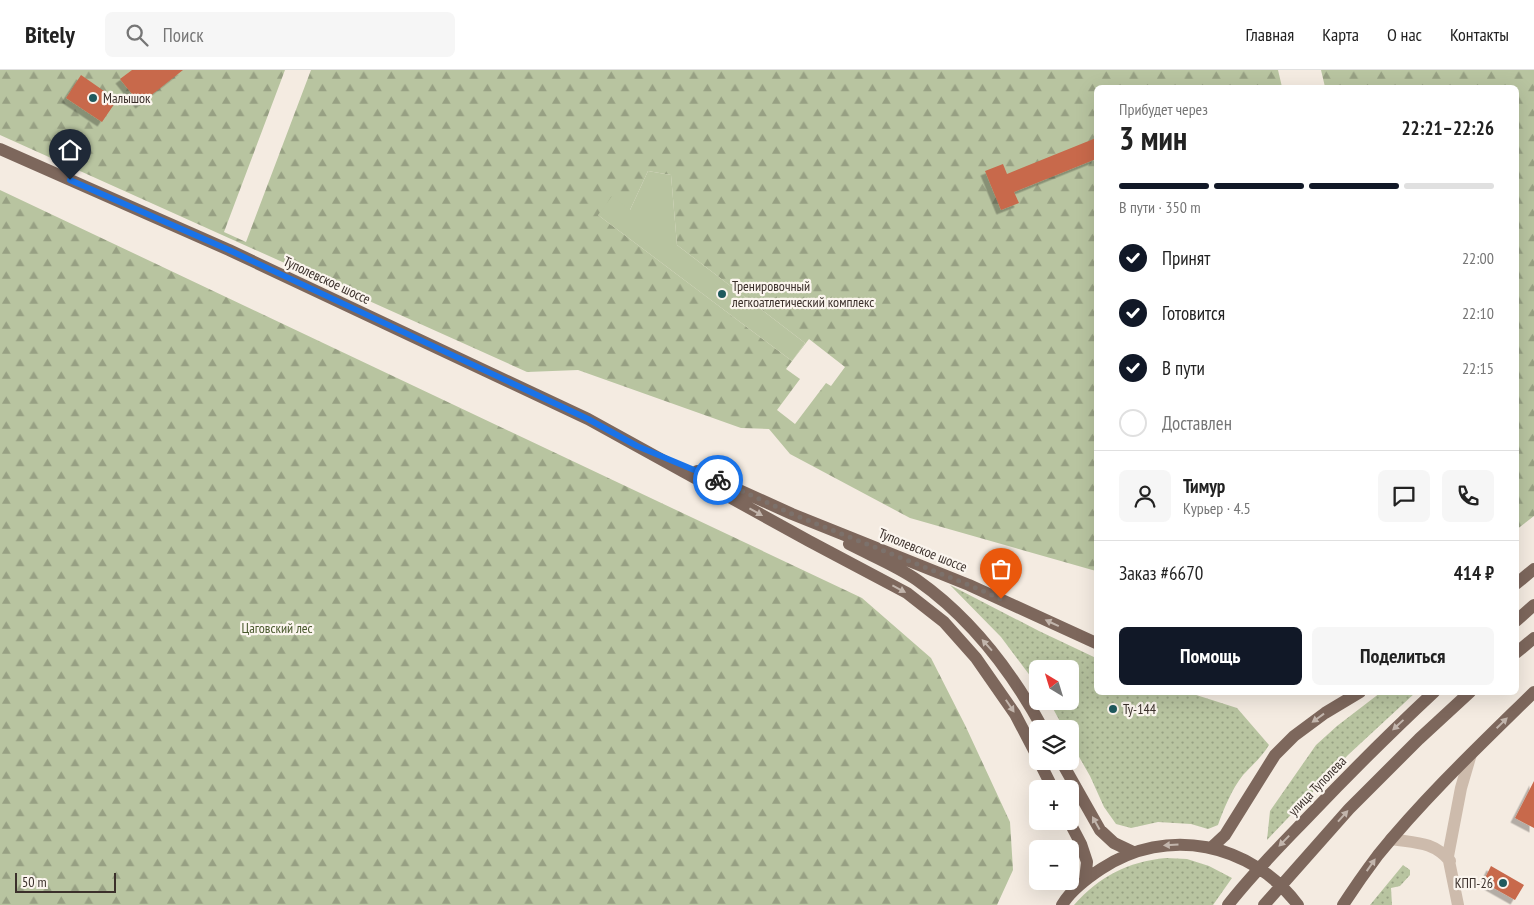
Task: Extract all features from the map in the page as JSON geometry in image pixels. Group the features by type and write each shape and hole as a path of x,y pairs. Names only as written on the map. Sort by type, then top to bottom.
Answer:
{"main road":[{"name":"Туполевское шоссе","path":"0,149 229,250 588,419 809,542 907,593 944,622 976,658 1015,714 1029,742"},
{"name":"Туполевское шоссе","path":"637,446 748,493 792,514 917,580 960,616 1000,660 1038,720"},
{"name":"Туполевское шоссе","path":"792,514 969,585 1094,642"},
{"path":"1519,582 1534,569"},
{"path":"1519,618 1534,605"},
{"path":"1519,650 1534,638"},
{"path":"1343,905 1391,840 1471,754 1534,692"},
{"path":"1211,848 1225,835 1275,755 1294,736 1325,713 1355,695"},
{"name":"улица Туполева","path":"1228,905 1248,879 1332,792 1431,695"},
{"path":"1264,905 1349,809 1419,739 1467,695"},
{"path":"1066,770 1100,830 1114,843 1133,852"},
{"path":"1074,830 1087,862 1085,880"},
{"path":"1062,905 1085,880 1107,865 1133,852 1158,846 1185,844 1211,848 1244,859 1267,873 1287,891 1298,905"}],"street":[{"path":"1458,905 1448,856 1460,788 1471,754"},
{"path":"1391,840 1430,845 1439,850 1450,861"}],"green space":[{"path":"0,70 285,70 224,232 246,242 311,70 1278,70 1282,85 1094,85 1094,570 910,518 790,454 769,429 741,428 578,370 527,372 0,135","holes":["648,171 671,175 677,245 805,343 792,361 598,215 630,210","809,339 845,367 831,386 826,383 795,424 777,410 800,379 786,369"]},
{"path":"1321,70 1534,70 1534,516 1519,528 1519,85 1325,85"},
{"name":"Тренировочный легкоатлетический комплекс","path":"648,171 671,175 677,245 805,343 792,361 598,215 612,196 630,210"},
{"name":"Цаговский лес","path":"0,190 862,598 931,658 965,725 1010,822 1013,870 997,905 0,905"},
{"path":"950,585 1094,657 1094,695 1196,695 1237,708 1269,745 1239,780 1218,825 1208,829 1191,824 1158,822 1131,828 1116,824 1104,807 1079,757 1079,720 1059,720 1054,710 1079,710 1079,660 1029,660 1029,674 1001,637"},
{"path":"1377,695 1413,695 1348,755 1267,840 1270,811 1316,745"},
{"path":"1166,858 1187,859 1209,866 1232,878 1213,905 1074,905 1094,886 1115,872 1139,863"},
{"path":"1403,865 1410,870 1410,875 1400,886 1391,888 1392,905 1370,905"}],"building":[{"path":"132,70 183,70 140,104 120,79"},
{"path":"81,75 117,100 102,122 66,98"},
{"path":"1094,139 1094,160 1014,192 1019,203 1001,210 985,171 1003,164 1007,174"},
{"path":"1534,781 1534,828 1515,818"},
{"name":"КПП-26","path":"1491,866 1524,885 1515,900 1483,882"}],"way so far":[{"path":"718,480 792,514 1001,599"}],"place":[{"name":"Малышок","path":"93,98"},
{"name":"Тренировочный легкоатлетический комплекс","path":"722,294"},
{"name":"Ty-144","path":"1113,709"},
{"name":"КПП-26","path":"1503,883"}],"route":[{"path":"70,180 229,250 588,419 637,446 718,480"}]}
